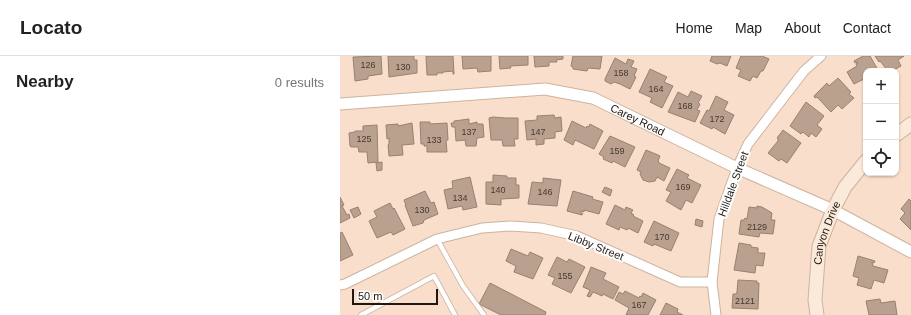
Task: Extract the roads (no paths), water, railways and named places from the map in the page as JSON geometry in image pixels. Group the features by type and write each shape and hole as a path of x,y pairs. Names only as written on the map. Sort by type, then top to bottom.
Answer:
{"main road":[{"path":"899,133 911,124"},
{"name":"Canyon Drive","path":"817,315 815,300 819,246 833,210 845,188 863,165"}],"street":[{"name":"Hilldale Street","path":"716,315 712,282 720,219 737,168 748,144 816,57"},
{"name":"Carey Road","path":"340,104 545,89 594,98 737,168 833,210 911,252"},
{"name":"Libby Street","path":"342,285 437,239 482,228 511,226 541,228 577,236 680,282 712,282"}],"lane":[{"path":"437,239 463,286 484,315"},
{"path":"361,315 434,276 455,315"}]}
